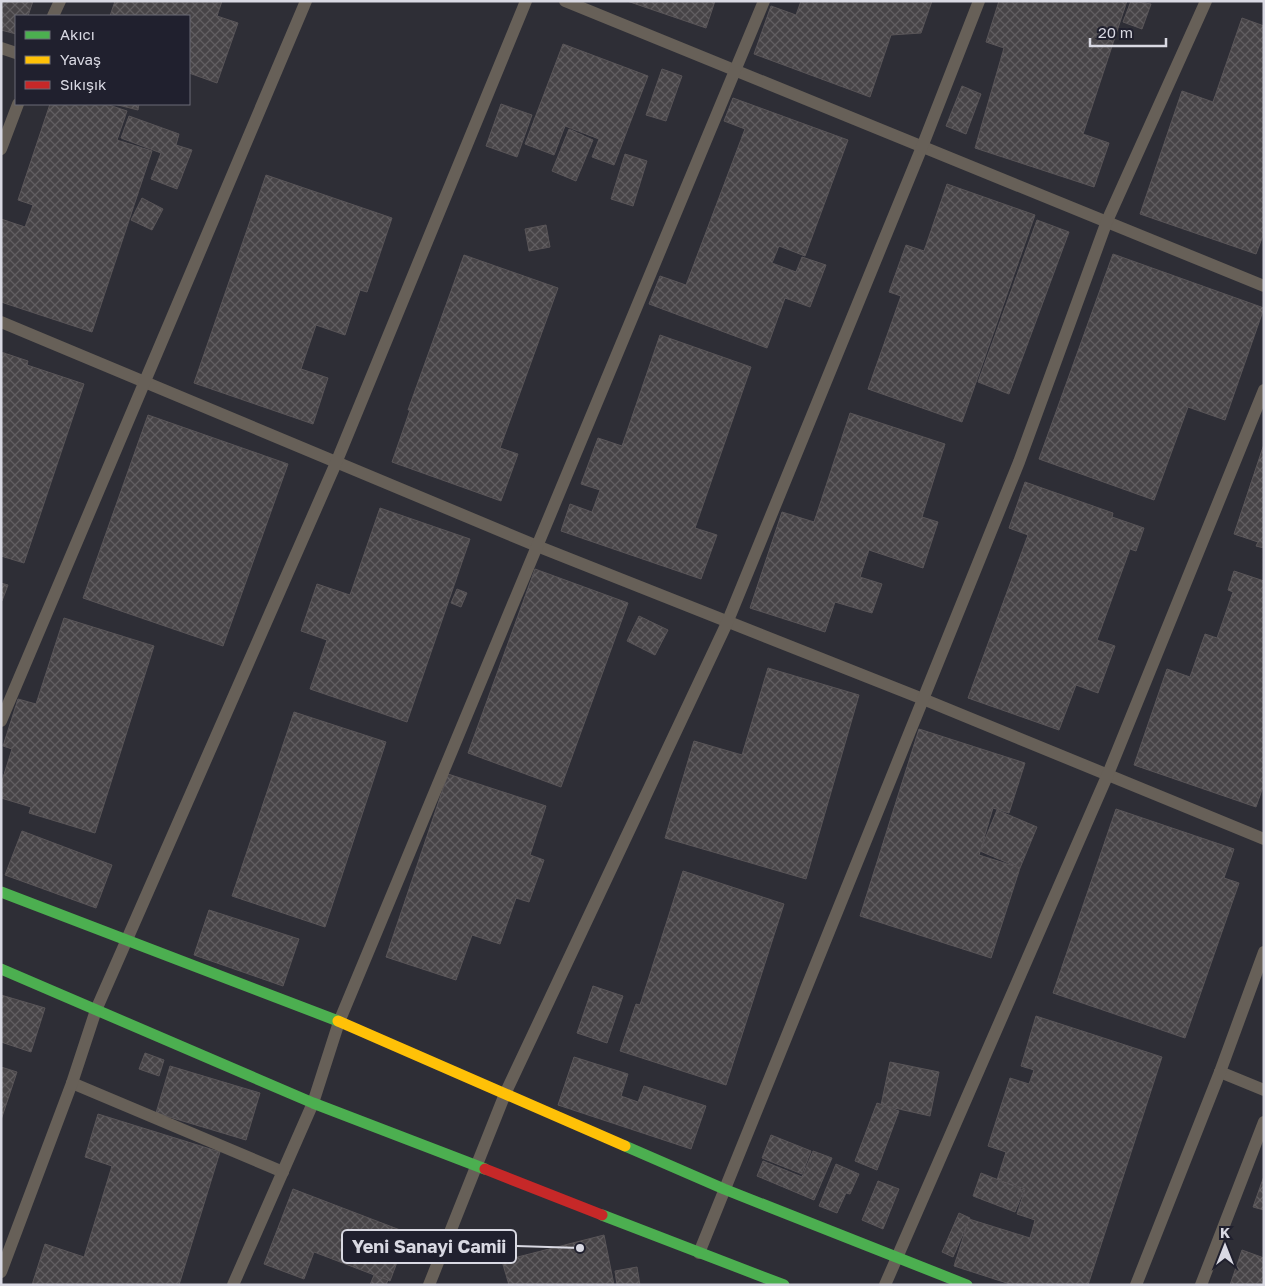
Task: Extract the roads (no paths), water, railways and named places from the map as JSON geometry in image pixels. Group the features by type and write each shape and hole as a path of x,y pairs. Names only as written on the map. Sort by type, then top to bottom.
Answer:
{"street":[{"path":"1,892 339,1022 724,1189 967,1285"},
{"path":"1,969 313,1103 784,1285"}],"lane":[{"path":"53,15 60,1"},
{"path":"1,721 306,1"},
{"path":"1,1272 72,1083 96,1010 336,463 526,1"},
{"path":"566,1 1264,286"},
{"path":"233,1285 313,1103 339,1022 764,1"},
{"path":"429,1285 505,1094 727,623 922,147 979,1"},
{"path":"699,1253 1019,462 1107,221 1206,1"},
{"path":"1,48 15,53"},
{"path":"1,149 18,105"},
{"path":"1,322 537,546 727,623 923,699 1264,839"},
{"path":"885,1285 1108,774 1264,390"},
{"path":"1136,1285 1220,1072 1264,952"},
{"path":"1220,1072 1264,1090"},
{"path":"72,1083 283,1172"},
{"path":"1201,1285 1264,1122"}],"place":[{"name":"Yeni Sanayi Camii","path":"580,1248"}]}
